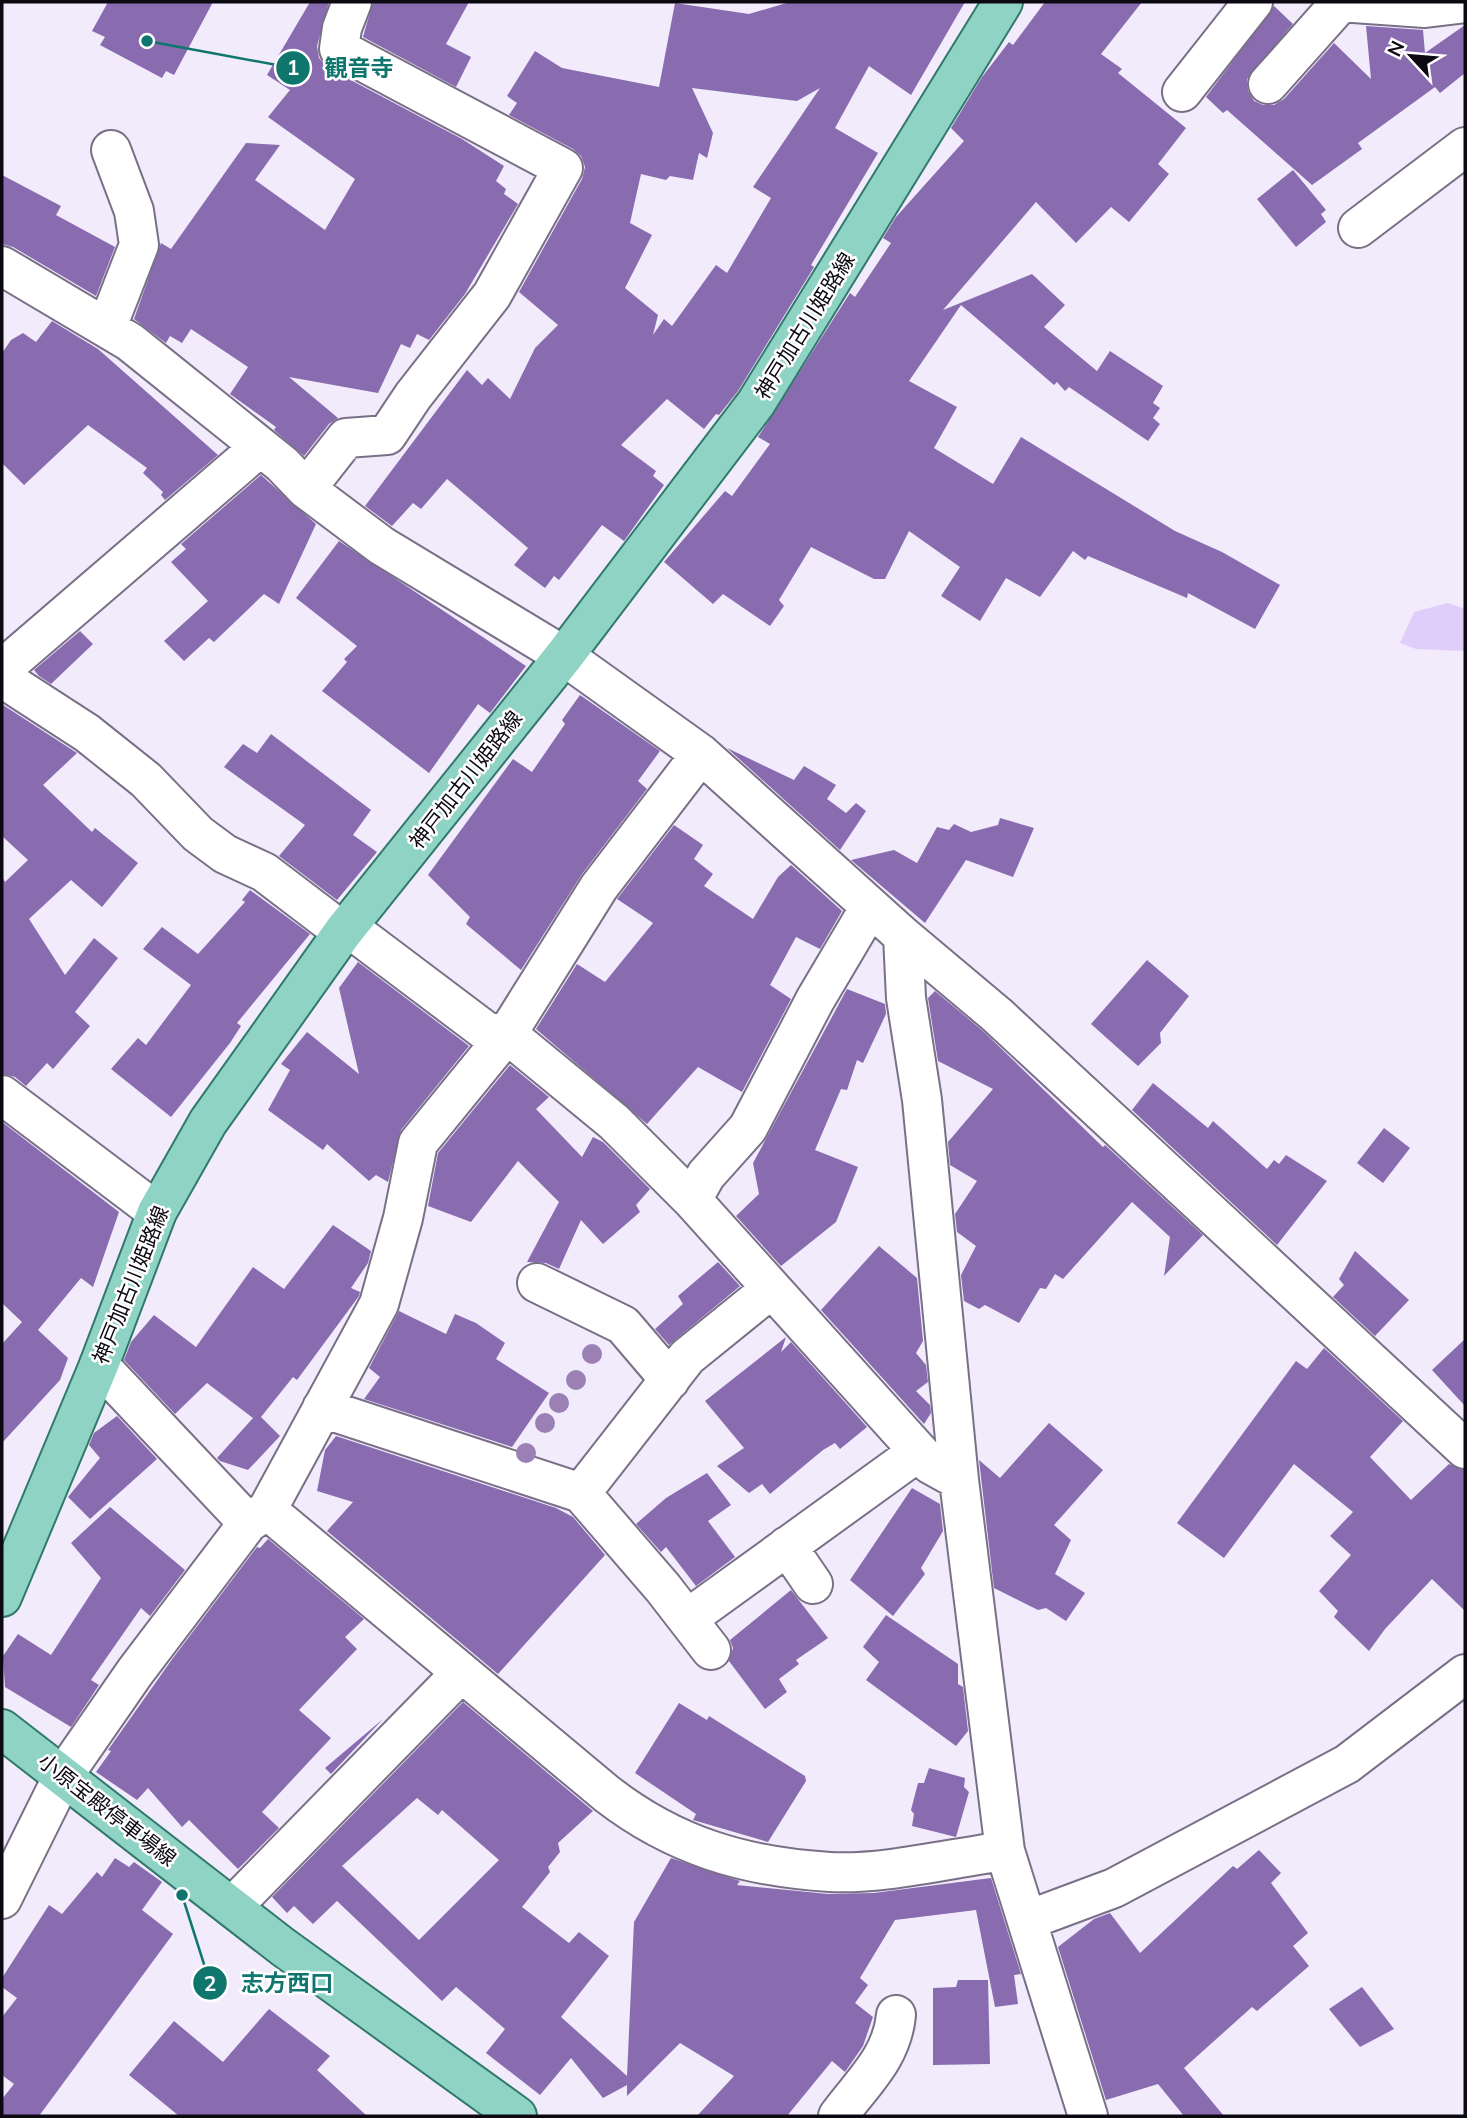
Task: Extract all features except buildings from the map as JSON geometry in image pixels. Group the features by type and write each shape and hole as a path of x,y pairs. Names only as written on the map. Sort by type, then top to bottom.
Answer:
{"main road":[{"name":"神戸加古川姫路線","path":"2,1597 99,1365 157,1212 208,1122 346,930 564,656 756,403 1003,2"},
{"name":"小原宝殿停車場線","path":"2,1729 232,1907 517,2116"}],"street":[{"path":"306,489 346,438 387,435 413,396 492,295 563,169 339,49 342,28 352,2"},
{"path":"1182,92 1253,2"},
{"path":"1268,84 1340,2 1425,8 1465,2"},
{"path":"1358,228 1465,146"},
{"path":"107,327 139,245 134,211 111,150"},
{"path":"2,266 107,327 202,399 306,489 382,546 564,656 701,754 1099,1109 1465,1449"},
{"path":"2,669 259,448"},
{"path":"2,678 32,695 97,741 146,780 198,834 225,854 264,872 487,1032 507,1034 614,1122 692,1199 918,1452 930,1464 959,1480"},
{"path":"2,1899 63,1776 135,1672 258,1516 322,1408 379,1304 403,1218 418,1143 507,1034 599,887 701,754"},
{"path":"692,1199 706,1175 748,1128 815,1000 870,907"},
{"path":"903,936 906,998 922,1100 959,1480 1005,1851 1088,2116"},
{"path":"2,1095 157,1212"},
{"path":"537,1283 623,1325 670,1380"},
{"path":"581,1493 688,1357 771,1289"},
{"path":"99,1365 258,1516 461,1673 642,1821 679,1840 721,1854 764,1864 832,1872 1005,1851"},
{"path":"322,1408 581,1493 711,1650"},
{"path":"687,1619 918,1452"},
{"path":"788,1546 813,1584"},
{"path":"232,1907 461,1673"},
{"path":"1028,1920 1114,1888 1347,1764 1465,1674"},
{"path":"838,2116 877,2070 894,2034 896,2015"}],"shaded area":[{"path":"1448,603 1465,609 1465,651 1416,649 1400,643 1414,612"}],"place":[{"name":"観音寺","path":"147,41"},
{"name":"志方西口","path":"182,1895"}]}
